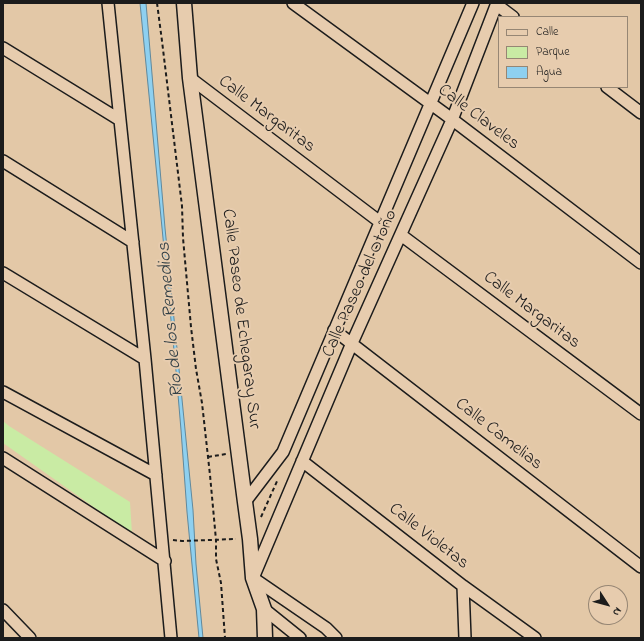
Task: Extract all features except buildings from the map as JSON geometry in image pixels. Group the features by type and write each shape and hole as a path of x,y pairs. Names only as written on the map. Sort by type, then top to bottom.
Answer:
{"street":[{"path":"108,3 145,359 171,638"},
{"name":"Calle Paseo de Echegaray Sur","path":"184,3 190,78 250,539 253,578 264,609 265,638"},
{"name":"Calle Claveles","path":"293,3 430,103 641,263"},
{"name":"Calle Paseo del Otoño","path":"244,502 283,452 473,3"},
{"path":"497,4 512,16"},
{"name":"Calle Paseo del Otoño","path":"253,578 352,343 452,120 497,4"},
{"path":"3,48 120,120"},
{"name":"Calle Margaritas","path":"190,78 380,222"},
{"path":"607,88 641,113"},
{"path":"3,161 133,242"},
{"name":"Calle Margaritas","path":"401,236 641,414"},
{"path":"3,274 145,359"},
{"name":"Calle Camelias","path":"334,330 641,567"},
{"path":"3,392 156,475"},
{"path":"3,458 165,561"},
{"name":"Calle Violetas","path":"302,460 463,586 535,638"},
{"path":"253,578 326,628 336,638"},
{"path":"463,586 465,638"},
{"path":"264,609 300,638"},
{"path":"3,610 30,638"}],"path":[{"path":"157,3 182,206 183,238 192,334 208,457 216,540 216,559 221,583 225,638"},
{"path":"208,457 239,452"},
{"path":"169,540 208,540"}],"green space":[{"path":"3,421 130,502 132,534 3,443"}],"water":[{"name":"Río de los Remedios","path":"140,3 146,3 165,228 193,510 196,564 203,638 199,638 176,371"}]}
